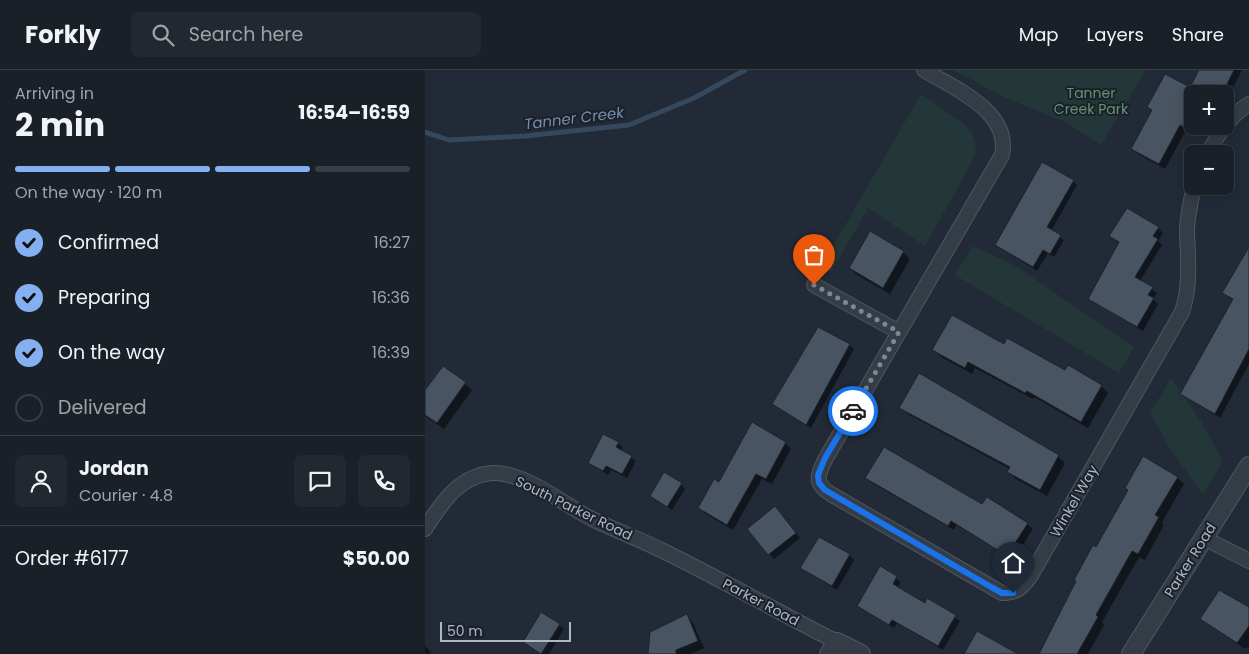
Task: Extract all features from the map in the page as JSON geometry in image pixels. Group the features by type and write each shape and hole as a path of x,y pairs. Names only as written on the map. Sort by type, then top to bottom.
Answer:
{"street":[{"name":"Winkel Way","path":"924,70 988,111 998,122 1003,135 1004,148 999,163 825,458 818,475 819,483 830,494 1002,593 1013,593 1021,588 1030,576 1182,312 1187,288 1189,261 1187,231 1193,195"},
{"path":"1213,145 1219,135 1242,109 1249,104"},
{"path":"814,285 899,332"},
{"name":"Parker Road","path":"1131,654 1249,466"},
{"name":"South Parker Road","path":"425,529 443,502 457,488 471,479 486,474 499,473 516,478 591,518 661,550"},
{"path":"1204,538 1249,561"},
{"name":"Parker Road","path":"661,550 818,632 833,648 861,654"}],"green space":[{"name":"Tanner Creek Park","path":"953,70 1146,70 1101,145 1067,123 1004,97"},
{"path":"921,94 963,123 971,131 975,141 976,152 972,162 925,246 868,208 831,273 821,267"},
{"path":"973,246 1014,265 1134,347 1119,373 955,275"},
{"path":"1171,378 1202,423 1223,461 1203,495 1169,447 1150,413"}],"building":[{"path":"1199,70 1234,70 1226,85 1191,85"},
{"path":"1165,74 1186,85 1184,85 1184,127 1180,125 1159,164 1131,149 1152,110 1147,107"},
{"path":"1042,162 1074,180 1047,227 1061,235 1050,254 1043,250 1033,267 995,245"},
{"path":"1127,208 1159,227 1153,236 1158,239 1135,277 1153,287 1148,295 1154,298 1137,327 1088,299 1119,242 1109,236"},
{"path":"870,231 904,251 883,288 849,268"},
{"path":"1249,247 1249,349 1215,414 1180,394 1233,299 1222,293"},
{"path":"952,315 1004,344 1007,338 1065,370 1068,365 1102,385 1081,422 1027,391 1025,393 968,362 965,368 932,350"},
{"path":"818,327 850,344 806,425 772,404"},
{"path":"443,366 466,382 437,423 425,415 425,390"},
{"path":"919,373 1059,455 1040,490 1007,472 1010,467 899,408"},
{"path":"752,422 786,442 766,479 756,474 727,525 698,508 714,479 719,482"},
{"path":"603,434 619,442 616,447 632,456 622,474 606,466 603,471 588,463"},
{"path":"884,447 982,504 987,497 1028,523 1008,554 996,549 951,521 948,526 865,478"},
{"path":"1143,456 1178,477 1155,515 1159,517 1138,554 1132,551 1096,615 1098,617 1077,654 1039,654 1076,581 1074,580 1093,545 1096,547 1128,490 1125,488"},
{"path":"664,472 682,483 667,507 650,496"},
{"path":"775,506 796,533 768,555 747,529"},
{"path":"819,537 850,554 832,586 800,568"},
{"path":"880,566 897,576 893,584 925,603 927,598 956,615 938,646 892,620 889,625 857,606"},
{"path":"1219,590 1249,607 1249,626 1237,643 1200,619"},
{"path":"541,612 560,624 541,654 523,642"},
{"path":"687,614 698,641 676,650 676,654 648,654 650,632"},
{"path":"977,631 1018,654 964,654"}],"waterway":[{"name":"Tanner Creek","path":"425,132 449,140 525,136 629,125 694,98 745,70"}],"way so far":[{"path":"814,285 899,332 853,411"}],"route":[{"path":"853,411 825,458 818,475 819,483 825,490 991,587 1002,593 1013,593"}]}
